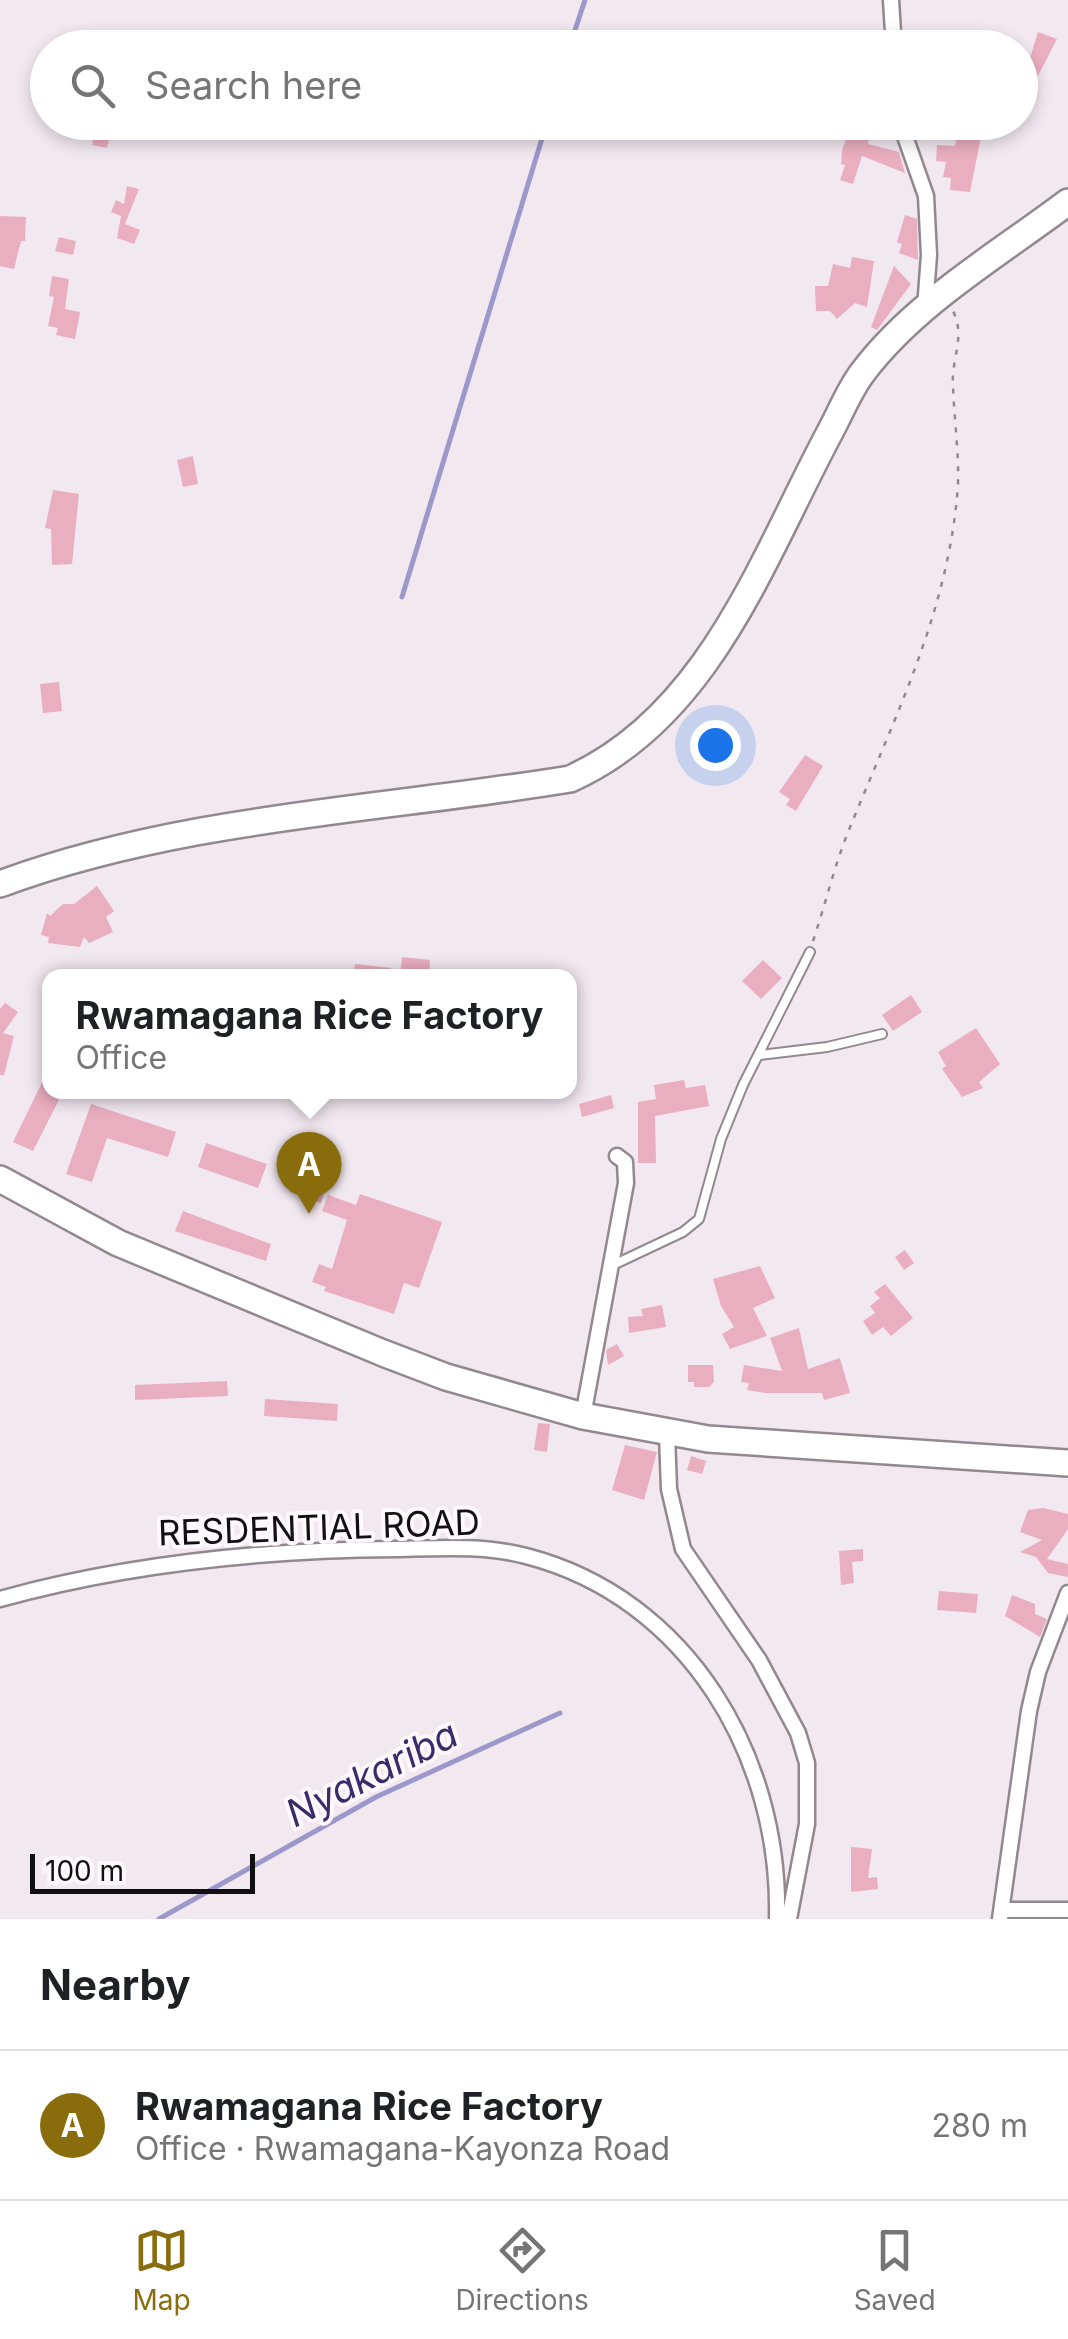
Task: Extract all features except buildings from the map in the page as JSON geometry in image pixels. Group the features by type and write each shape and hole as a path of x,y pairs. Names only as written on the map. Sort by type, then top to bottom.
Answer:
{"highway":[{"path":"0,884 58,865 200,834 553,782 600,766 628,744 718,650 862,373 934,302 1068,202"},
{"path":"0,1179 118,1242 382,1353 446,1377 583,1416 667,1434 1068,1463"}],"street":[{"path":"891,0 893,30"},
{"path":"906,140 926,196 934,302"},
{"path":"583,1416 628,1171 616,1156"},
{"path":"667,1434 669,1489 683,1549 766,1672 808,1763 807,1824 789,1919"},
{"name":"RESDENTIAL ROAD","path":"0,1599 140,1566 303,1552 463,1548 525,1555 550,1564 654,1620 717,1693 747,1748 769,1812 777,1919"},
{"path":"1068,1594 1038,1672 1029,1711 1001,1914 1068,1910"}],"lane":[{"path":"611,1266 683,1232 698,1219 721,1139 810,952"},
{"path":"760,1055 827,1047 882,1034"}],"path":[{"path":"810,952 850,826 917,673 943,573 957,489 959,443 952,383 960,333 934,302"}],"waterway":[{"path":"575,30 585,0"},
{"path":"402,597 542,140"},
{"name":"Nyakariba","path":"159,1919 376,1797 560,1713"}],"place":[{"name":"Rwamagana Rice Factory","path":"309,1214"}]}
